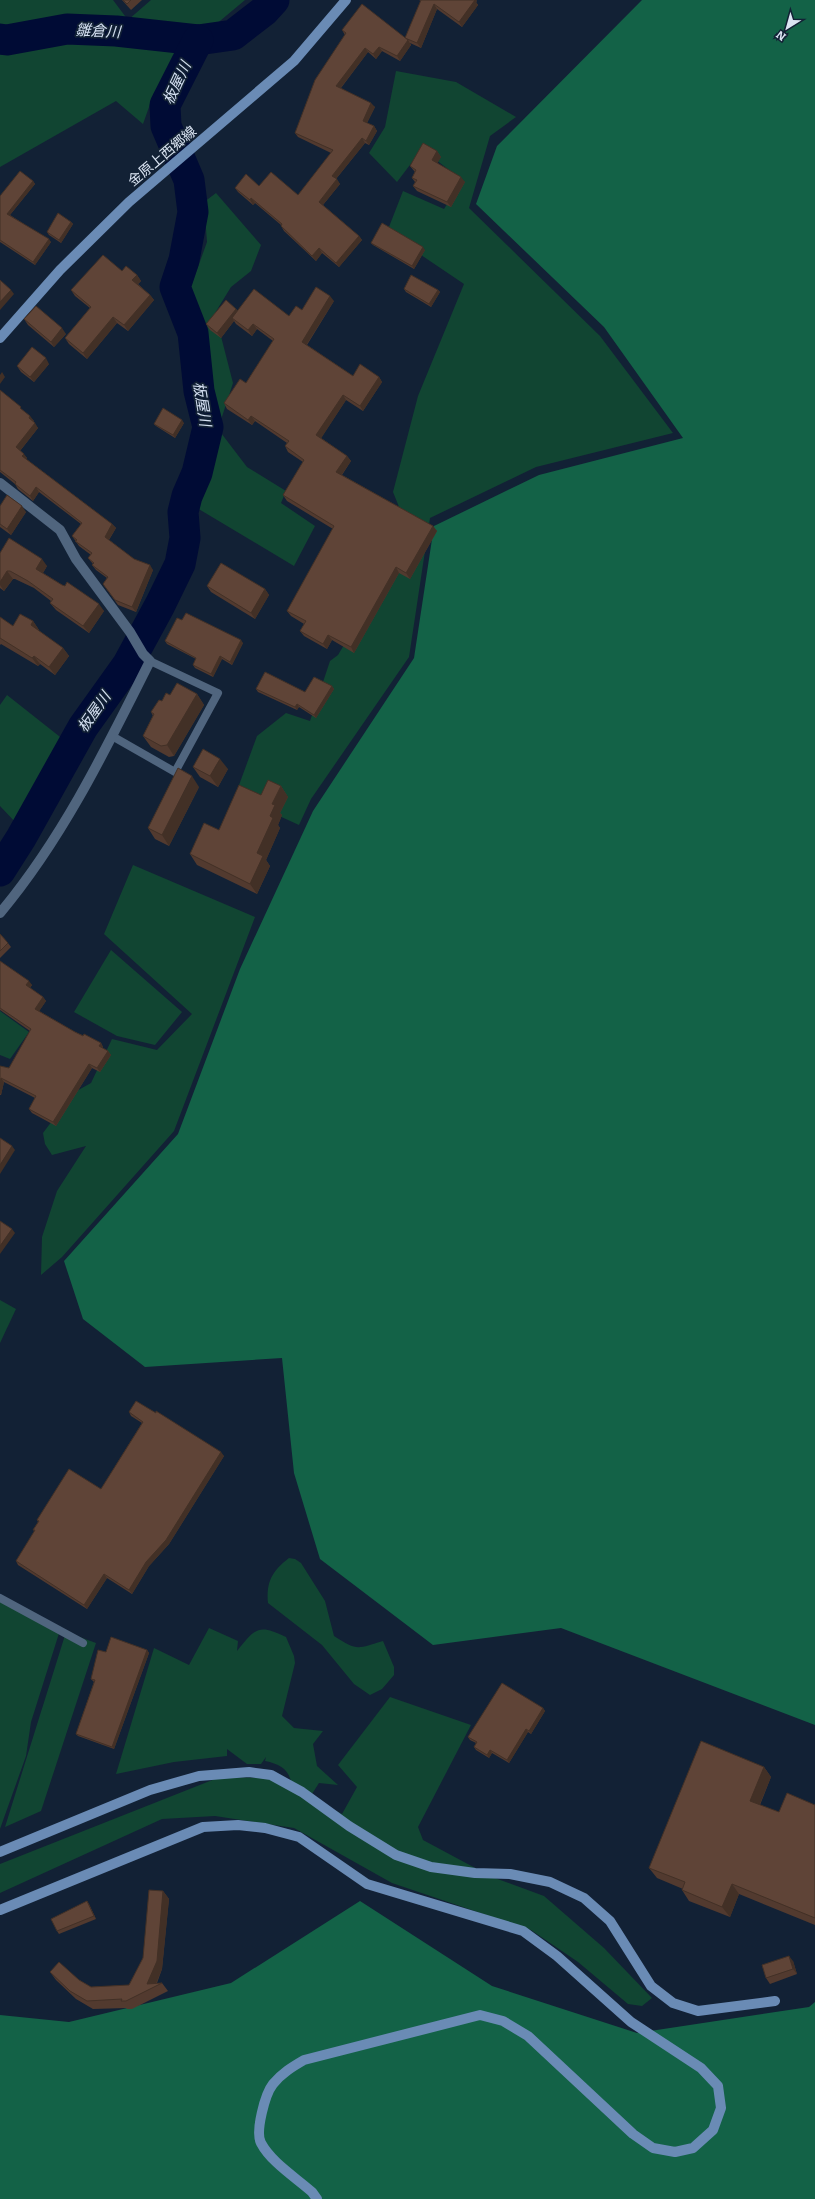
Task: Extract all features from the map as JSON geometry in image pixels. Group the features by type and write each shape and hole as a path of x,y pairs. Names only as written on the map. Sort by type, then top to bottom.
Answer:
{"street":[{"name":"金原上西郷線","path":"0,338 60,270 129,202 195,148 294,61 346,0"},
{"path":"0,483 60,530 76,559 130,632 146,658 112,736 70,810 29,877 0,913"},
{"path":"0,1852 150,1790 199,1776 249,1772 271,1775 302,1792 349,1826 396,1855 431,1867 475,1873 510,1874 550,1882 584,1898 610,1921 651,1986 673,2003 698,2011 775,2001"},
{"path":"0,1910 203,1827 238,1825 265,1828 298,1837 367,1884 523,1931 557,1956 631,2022 701,2068 718,2086 721,2108 713,2130 693,2148 675,2152 653,2148 633,2134 528,2036 503,2021 480,2015 304,2060 287,2070 272,2085 262,2113 259,2135 260,2142 268,2153 312,2192 317,2199"}],"lane":[{"path":"112,736 175,772 218,692 146,658"},
{"path":"0,1598 83,1643"}],"green space":[{"path":"0,0 113,0 128,20 151,0 245,0 184,51 154,93 143,124 116,101 0,167"},
{"path":"642,0 815,0 815,1725 561,1628 433,1645 320,1559 294,1473 282,1358 145,1367 83,1319 64,1261 178,1134 240,969 313,811 414,658 434,526 539,475 683,438 604,327 476,204 497,146"},
{"path":"396,71 456,82 516,117 490,136 469,208 600,336 673,433 536,467 430,518 409,657 311,799 299,825 235,796 257,736 286,713 310,721 330,661 338,655 410,534 393,492 418,396 464,284 387,232 403,191 444,209 462,180 422,149 397,182 369,153 385,127"},
{"path":"216,193 261,245 251,271 231,287 215,313 233,383 218,429 247,467 286,491 281,503 315,526 294,566 197,508 215,412 190,289 207,242 204,202"},
{"path":"7,695 69,744 18,825 0,806 0,705"},
{"path":"133,865 255,917 174,1131 62,1257 41,1275 42,1237 57,1191 86,1146 52,1155 45,1144 43,1133 73,1093 91,1083 112,1039 157,1050 192,1014 104,934"},
{"path":"111,950 182,1012 155,1045 117,1036 74,1012"},
{"path":"0,1011 29,1032 10,1059 0,1055"},
{"path":"0,1300 16,1309 0,1343"},
{"path":"289,1558 295,1559 301,1563 325,1601 334,1636 357,1647 368,1646 383,1641 394,1667 394,1675 382,1689 370,1695 354,1684 322,1645 268,1603 268,1589 271,1578 274,1572"},
{"path":"0,1602 61,1627 31,1722 26,1756 0,1829"},
{"path":"209,1628 238,1641 237,1651 249,1637 258,1630 270,1630 286,1637 294,1656 295,1663 282,1716 294,1728 323,1731 313,1744 317,1766 338,1785 319,1783 310,1797 342,1814 357,1787 338,1765 390,1697 471,1725 418,1827 423,1840 492,1877 544,1896 604,1948 652,1998 642,2006 628,2004 578,1962 531,1930 392,1883 294,1828 215,1816 162,1819 0,1893 0,1864 220,1777 273,1778 292,1785 291,1779 286,1771 275,1764 265,1761 266,1757 261,1764 247,1764 227,1749 227,1756 174,1762 116,1774 154,1648 189,1665"},
{"path":"66,1632 96,1643 41,1811 5,1827"},
{"path":"360,1901 492,1986 637,2033 809,2007 815,2002 815,2199 0,2199 0,2015 69,2022 231,1983"}],"building":[{"path":"123,0 131,0 127,4"},
{"path":"421,0 475,0 459,22 434,4 417,43 405,38"},
{"path":"362,4 408,40 397,56 379,47 373,54 365,48 336,86 371,103 363,121 374,126 366,141 362,138 332,176 337,179 319,202 359,236 336,263 319,248 312,256 281,226 282,224 251,198 250,200 235,188 246,174 259,186 271,172 298,195 333,150 295,133 315,80 346,33 342,30"},
{"path":"423,143 437,151 432,160 461,177 447,202 413,186 417,180 412,178 416,170 410,166"},
{"path":"20,171 33,181 7,214 49,239 33,262 0,240 0,196"},
{"path":"58,213 71,222 59,240 47,232"},
{"path":"382,223 423,247 412,266 371,243"},
{"path":"103,255 122,271 126,266 137,275 132,280 150,295 124,325 113,317 83,353 65,338 91,307 71,290"},
{"path":"411,275 438,290 429,304 404,289"},
{"path":"0,280 11,290 0,302"},
{"path":"316,287 330,296 302,342 353,376 360,364 379,377 360,406 343,395 316,435 347,456 336,472 433,526 406,573 396,567 351,647 328,635 323,644 300,631 306,621 287,611 334,526 283,495 304,460 285,446 289,441 251,416 248,420 224,403 240,379 246,383 274,339 253,324 248,330 232,318 254,289 289,316 296,306 302,310"},
{"path":"226,300 236,309 217,333 206,324"},
{"path":"36,306 62,328 51,342 24,319"},
{"path":"32,347 46,358 30,377 17,366"},
{"path":"0,390 21,407 20,408 30,416 29,418 35,423 16,447 24,454 22,456 112,524 105,537 134,559 150,565 132,607 115,600 103,584 108,577 92,565 94,563 88,558 92,553 75,541 77,540 72,536 82,523 36,487 30,496 15,484 16,482 0,470"},
{"path":"163,408 182,420 173,435 154,424"},
{"path":"7,495 22,506 7,529 0,524 0,506"},
{"path":"9,538 42,559 36,569 62,585 65,586 67,582 99,604 83,626 50,603 53,599 28,581 10,571 7,571 0,582 0,553"},
{"path":"221,563 265,589 251,613 207,586"},
{"path":"186,613 241,640 230,662 220,656 211,674 193,665 196,658 165,641 177,618 182,620"},
{"path":"20,614 33,621 31,625 63,648 49,667 34,656 32,658 0,638 0,617 13,626"},
{"path":"265,672 305,692 314,677 332,686 314,715 297,704 295,707 256,689"},
{"path":"177,683 197,694 167,745 161,746 143,736 154,714 151,712 159,700 162,701 166,693 170,695"},
{"path":"203,749 220,759 210,776 193,767"},
{"path":"178,768 192,776 162,835 148,828"},
{"path":"268,780 281,786 272,804 275,805 270,816 273,818 257,853 263,856 250,884 190,854 204,823 219,830 239,785 261,795"},
{"path":"0,934 8,943 0,951"},
{"path":"0,961 29,981 26,985 43,997 35,1009 75,1032 83,1036 84,1034 101,1043 99,1046 108,1051 97,1068 89,1064 53,1122 29,1109 36,1096 1,1078 0,1083 0,1066 9,1068 31,1029 0,1008"},
{"path":"0,1138 12,1146 0,1165"},
{"path":"0,1221 12,1229 0,1246"},
{"path":"136,1401 156,1413 156,1411 221,1452 166,1540 146,1562 129,1590 104,1574 84,1605 16,1561 35,1530 33,1530 39,1521 37,1520 69,1469 101,1489 143,1422 129,1412"},
{"path":"111,1637 147,1650 112,1747 76,1734 95,1680 91,1679 98,1650 106,1652"},
{"path":"502,1683 543,1708 529,1731 526,1729 507,1760 490,1750 487,1755 474,1747 477,1742 468,1737"},
{"path":"701,1741 764,1767 750,1801 779,1812 787,1793 815,1805 815,1918 732,1884 722,1907 682,1890 685,1882 649,1868"},
{"path":"149,1890 163,1891 157,1961 147,1984 162,1983 126,2001 121,2001 122,1999 87,2001 70,1991 50,1972 59,1962 79,1980 91,1987 129,1985 143,1958"},
{"path":"87,1901 94,1916 57,1931 51,1919"},
{"path":"789,1956 793,1969 766,1978 762,1965"}],"waterway":[{"name":"雛倉川","path":"0,39 7,40 67,29 116,31 198,40 233,35 264,11 274,0"},
{"name":"板屋川","path":"0,871 21,838 83,727 128,664 180,564 185,538 183,512 187,496 197,473 208,427 199,391 193,333 175,287 184,260 193,212 189,180 166,126 165,105 198,40"}]}
